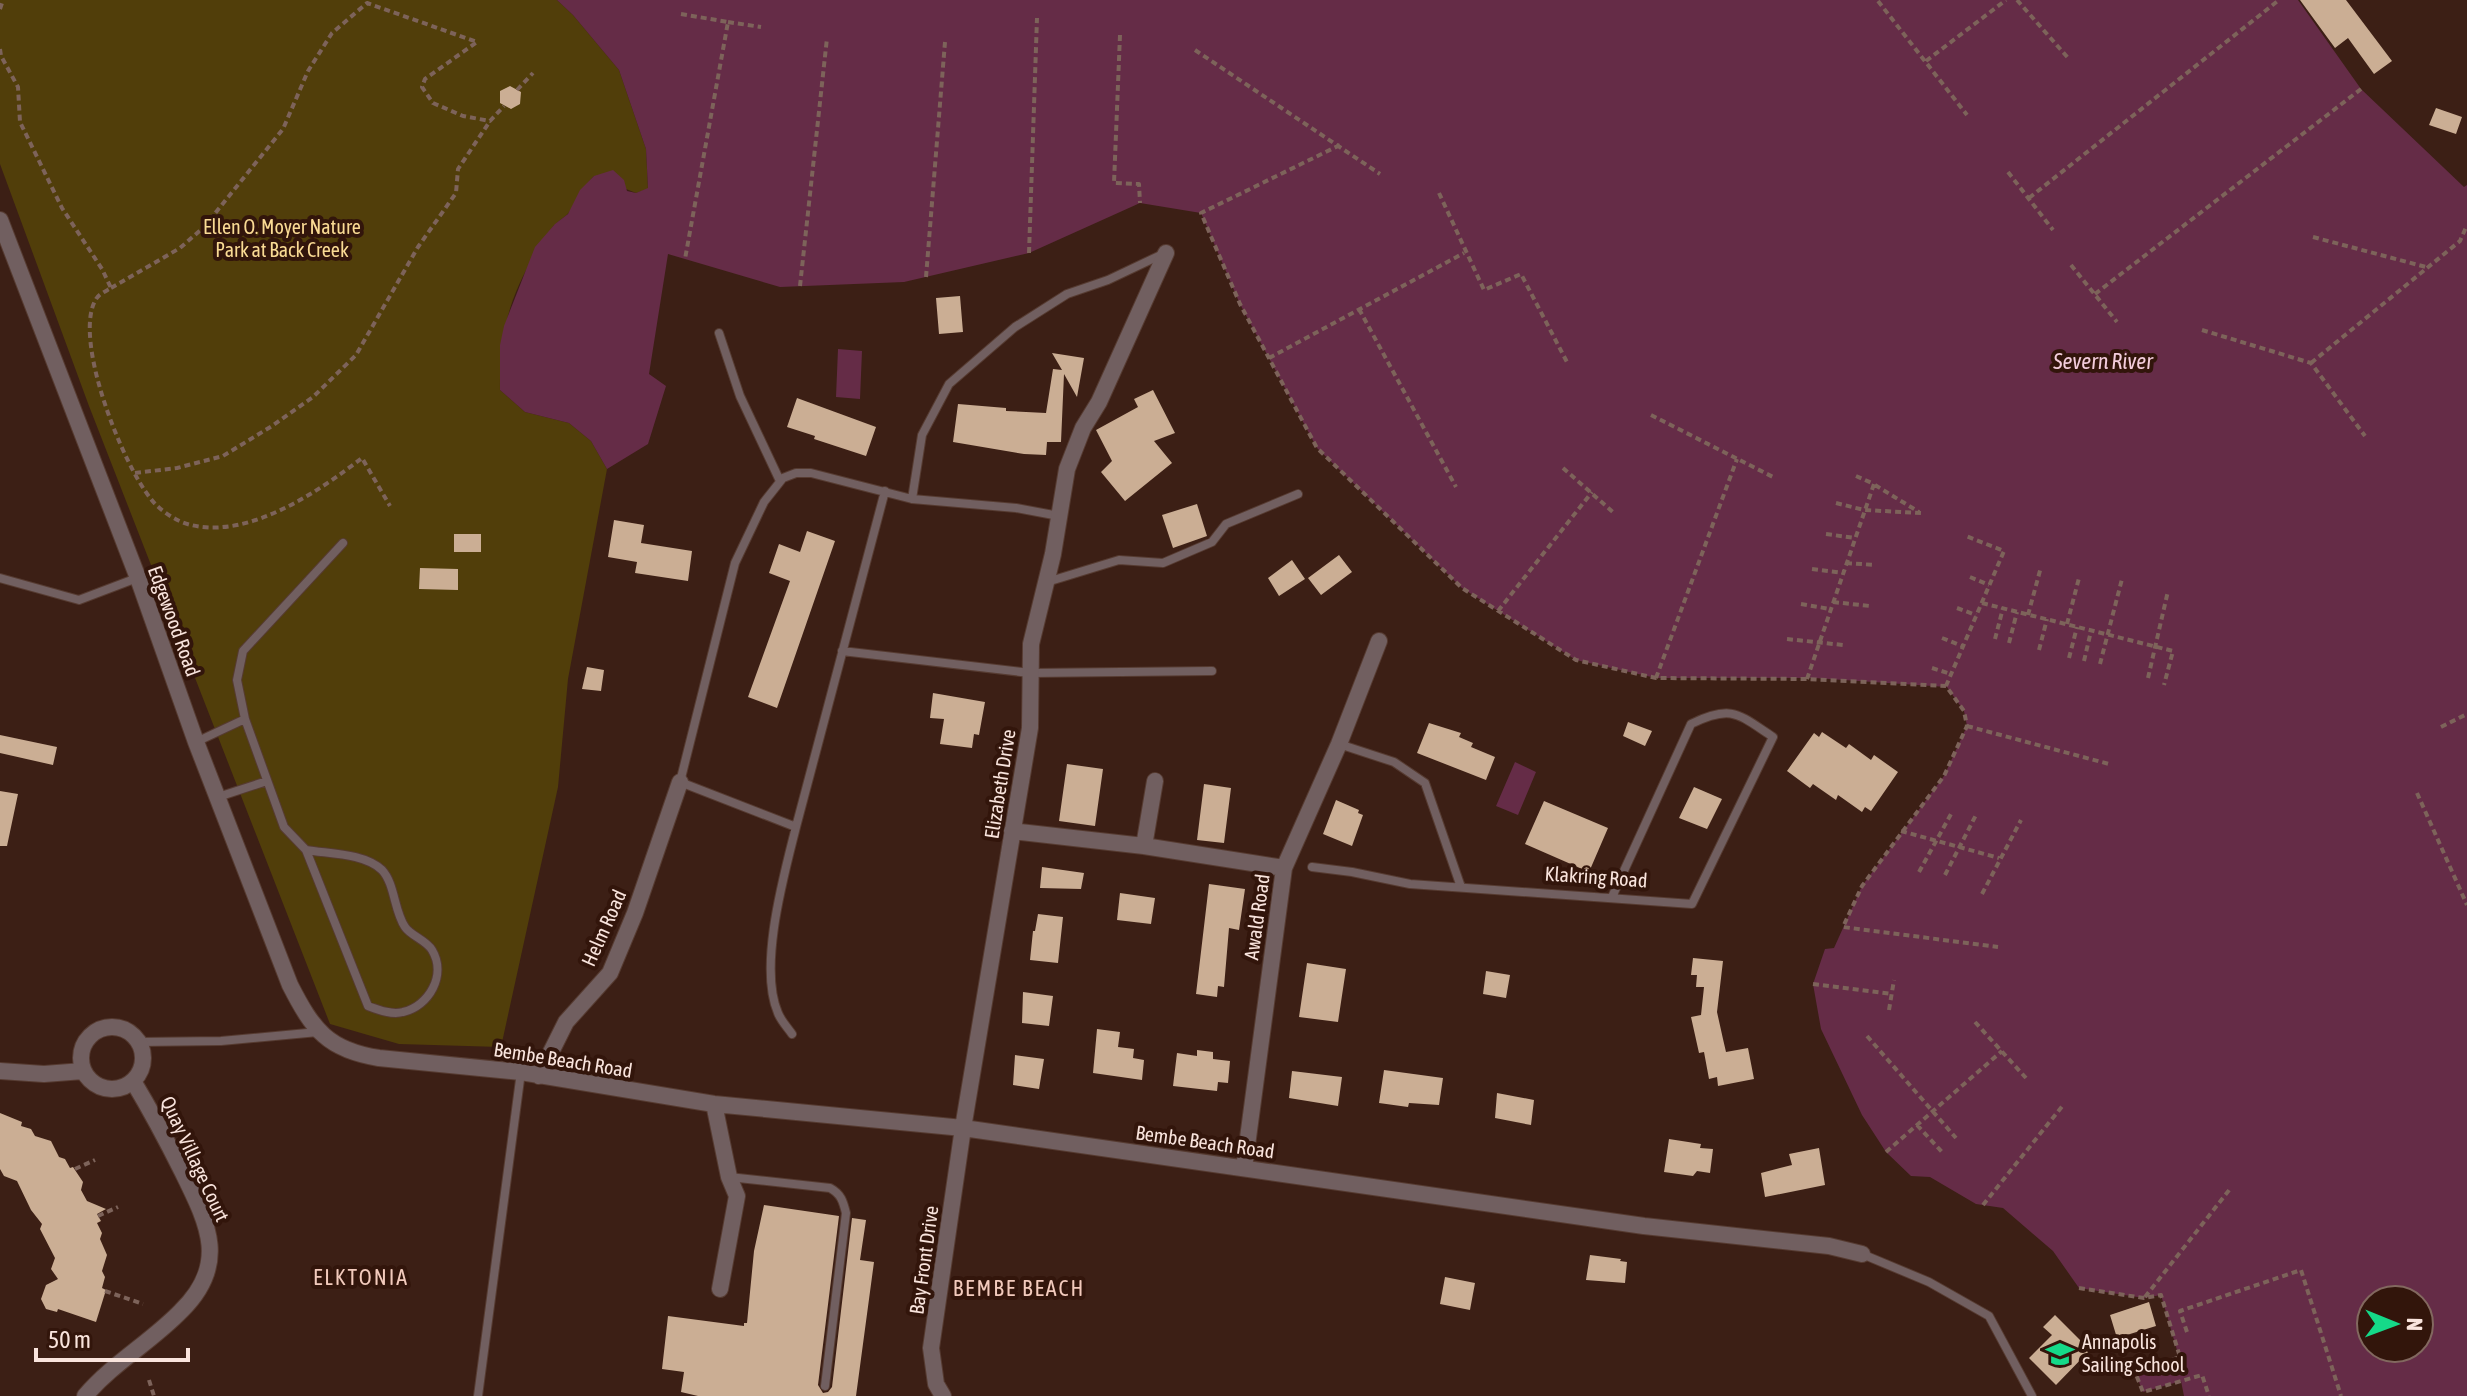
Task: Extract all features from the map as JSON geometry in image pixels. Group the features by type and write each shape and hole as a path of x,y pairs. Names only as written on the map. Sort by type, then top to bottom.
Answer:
{"street":[{"name":"Edgewood Road","path":"0,220 290,985 306,1017 318,1032"},
{"name":"Elizabeth Drive","path":"963,1128 1030,728 1031,644 1067,469 1083,428 1099,402 1166,253"},
{"name":"Awald Road","path":"1244,1168 1284,868 1339,744 1379,641"},
{"path":"1144,846 1155,781"},
{"name":"Helm Road","path":"539,1076 566,1022 610,973 635,913 680,782"},
{"path":"1012,831 1144,846 1284,868"},
{"path":"120,1028 131,1033 138,1042 143,1055 141,1069 133,1081 120,1089 105,1089 92,1083 83,1071 80,1059 82,1048 97,1030 120,1028"},
{"name":"Bembe Beach Road","path":"318,1032 334,1045 357,1054 521,1072 714,1104 963,1128 1658,1228 1829,1246 1862,1254"},
{"path":"0,1071 44,1074 83,1071"},
{"name":"Quay Village Court","path":"85,1396 101,1378 185,1308 201,1288 209,1262 210,1239 206,1221 159,1124 133,1081"},
{"path":"714,1104 729,1177 737,1196 720,1289"},
{"name":"Bay Front Drive","path":"943,1396 936,1384 931,1348 963,1128"}],"lane":[{"path":"912,499 922,435 949,384 1015,327 1067,294 1108,280 1166,253"},
{"path":"719,333 740,396 780,481"},
{"path":"796,827 680,782 735,563 764,502 780,481 796,473 811,473 912,499 1016,508 1059,516"},
{"path":"792,1034 777,1012 772,977 772,944 778,899 885,491"},
{"path":"1046,582 1119,560 1163,563 1212,542 1226,524 1298,494"},
{"path":"306,850 368,861 383,871 405,929 433,951 437,973 432,993 420,1005 402,1013 383,1012 368,1006 306,850 284,827 245,719 237,680 243,651 343,543"},
{"path":"0,578 79,600 138,578"},
{"path":"842,651 1030,673 1212,671"},
{"name":"Klakring Road","path":"1312,867 1410,884 1692,904 1773,737 1736,713 1711,714 1691,724 1612,897"},
{"path":"196,742 245,719"},
{"path":"1339,744 1394,762 1425,783 1461,887"},
{"path":"218,797 267,781"},
{"path":"138,1042 221,1041 318,1032"},
{"path":"478,1396 521,1072"},
{"path":"729,1177 830,1188 838,1193 844,1203 846,1213 825,1386"},
{"name":"Bembe Beach Road","path":"1862,1254 1929,1282 1989,1316 2032,1396"}],"path":[{"path":"0,9 3,0"},
{"path":"1926,61 2006,0"},
{"path":"2017,0 2069,59"},
{"path":"2029,198 2279,0"},
{"path":"1878,1 1967,115"},
{"path":"390,506 362,458 325,487 242,526 190,525 171,516 152,500 134,473 95,378 90,354 90,316 97,297 180,248 204,227 283,129 308,71 332,33 367,3 477,42 425,79 422,87 433,103 463,116 490,121"},
{"path":"681,14 761,27"},
{"path":"1029,253 1037,18"},
{"path":"685,259 728,22"},
{"path":"1120,35 1114,183 1139,184 1140,203"},
{"path":"800,286 827,38"},
{"path":"926,277 945,42"},
{"path":"0,49 18,87 20,122 62,208 111,288"},
{"path":"1195,50 1380,174"},
{"path":"517,90 533,73"},
{"path":"2095,294 2361,89"},
{"path":"134,473 177,468 223,456 313,397 356,355 418,247 456,193 458,169 490,121 504,106"},
{"path":"1340,145 1201,213 1240,304 1317,448 1462,588 1576,660 1656,678 1807,679 1946,686"},
{"path":"2008,172 2053,230"},
{"path":"1439,193 1484,290 1521,274 1568,364"},
{"path":"2311,363 2460,241 2467,225"},
{"path":"2313,237 2427,268"},
{"path":"1269,358 1464,253"},
{"path":"2071,265 2117,322"},
{"path":"1359,309 1456,487"},
{"path":"2202,330 2311,363 2365,436"},
{"path":"1651,415 1773,477"},
{"path":"1656,678 1737,459"},
{"path":"1563,468 1614,513"},
{"path":"1836,503 1864,510 1921,513 1856,476"},
{"path":"1807,679 1874,484"},
{"path":"1498,611 1592,492"},
{"path":"1826,534 1855,538"},
{"path":"1946,686 2004,551 1966,536"},
{"path":"1846,563 1875,565"},
{"path":"2028,615 2041,567"},
{"path":"1812,569 1843,573"},
{"path":"1970,577 1989,585"},
{"path":"2067,624 2079,578"},
{"path":"2100,664 2122,579"},
{"path":"2148,678 2168,591"},
{"path":"1833,602 1870,606"},
{"path":"1982,603 2173,651 2164,685"},
{"path":"1801,604 1830,609"},
{"path":"1957,608 1976,615"},
{"path":"1995,639 2003,608"},
{"path":"2009,643 2017,612"},
{"path":"2039,650 2047,619"},
{"path":"2069,658 2077,627"},
{"path":"2084,661 2091,631"},
{"path":"1942,638 1963,646"},
{"path":"1787,639 1843,645"},
{"path":"1932,668 1951,674"},
{"path":"1946,686 1964,711 1967,726 1944,776 1862,886 1843,927 1998,947"},
{"path":"2441,727 2467,714"},
{"path":"1967,726 2109,764"},
{"path":"2417,793 2467,905"},
{"path":"1919,872 1951,814"},
{"path":"1945,875 1976,815"},
{"path":"1982,894 2021,820"},
{"path":"1901,831 1999,858"},
{"path":"1889,1010 1894,980"},
{"path":"1813,984 1892,994"},
{"path":"1975,1022 2026,1078"},
{"path":"1867,1036 1956,1138"},
{"path":"1886,1152 2002,1051"},
{"path":"1983,1205 2064,1104"},
{"path":"1917,1125 1942,1152"},
{"path":"75,1169 95,1160"},
{"path":"2144,1298 2230,1189"},
{"path":"98,1216 118,1207"},
{"path":"2187,1332 2180,1311 2301,1270 2341,1396"},
{"path":"2079,1288 2144,1298 2161,1295 2180,1357 2135,1372 2143,1392 2202,1375 2209,1396"},
{"path":"105,1291 143,1304"},
{"path":"2169,1324 2184,1321"},
{"path":"149,1380 154,1396"}],"green space":[{"name":"Ellen O. Moyer Nature Park at Back Creek","path":"0,0 557,0 619,70 646,149 648,189 636,193 594,176 570,211 552,228 528,267 511,304 502,344 500,390 525,412 569,423 591,441 607,469 568,679 558,787 501,1047 399,1044 330,1024 89,406 0,164"}],"water":[{"name":"Severn River","path":"557,0 2298,0 2361,89 2464,187 2467,185 2467,1396 2184,1396 2181,1381 2143,1392 2135,1372 2179,1357 2161,1295 2144,1298 2079,1288 2053,1251 2003,1208 1976,1204 1930,1177 1911,1176 1886,1152 1862,1115 1821,1029 1813,984 1825,949 1834,948 1862,886 1944,776 1967,726 1964,711 1947,687 1814,678 1656,678 1576,660 1462,588 1317,448 1240,304 1201,213 1140,203 1029,253 904,282 780,287 668,254 649,374 666,386 648,444 607,469 591,441 569,423 525,412 500,390 500,345 504,326 535,247 568,214 580,190 594,176 613,170 624,180 627,191 636,193 648,188 646,149 619,70"},
{"path":"838,349 862,351 860,399 836,397"},
{"path":"1515,762 1536,772 1518,815 1496,806"}],"building":[{"path":"2300,0 2346,0 2392,61 2374,74 2348,38 2335,48"},
{"path":"510,86 521,92 520,104 511,109 500,103 500,91"},
{"path":"2436,108 2462,117 2456,134 2429,125"},
{"path":"960,296 963,332 939,334 936,298"},
{"path":"1052,353 1084,358 1077,397 1064,374 1061,442 1047,442 1046,455 953,442 958,404 1046,413 1053,369 1062,370"},
{"path":"1153,390 1175,433 1154,441 1172,463 1125,501 1101,472 1112,461 1096,430 1138,407 1134,399"},
{"path":"797,398 876,427 866,456 787,427"},
{"path":"1197,504 1207,536 1173,548 1162,515"},
{"path":"614,520 644,525 641,543 692,551 688,581 635,573 637,562 608,557"},
{"path":"807,531 835,541 777,708 748,697 790,581 769,573 779,544 800,552"},
{"path":"454,534 481,534 481,552 454,552"},
{"path":"1339,555 1352,572 1321,595 1308,578"},
{"path":"1292,560 1305,579 1279,596 1268,578"},
{"path":"420,568 458,569 458,590 419,589"},
{"path":"587,667 604,670 601,691 582,689"},
{"path":"933,693 985,702 979,735 974,734 972,748 940,744 944,719 930,718"},
{"path":"1628,722 1652,731 1645,746 1623,736"},
{"path":"1429,723 1461,733 1459,737 1473,743 1471,747 1495,757 1486,780 1417,753"},
{"path":"1822,732 1846,748 1849,744 1871,760 1874,755 1898,772 1871,811 1865,807 1862,812 1838,795 1836,800 1813,784 1810,788 1787,771 1814,733 1819,737"},
{"path":"0,735 57,747 53,765 0,753"},
{"path":"1067,764 1103,769 1095,826 1059,821"},
{"path":"1204,784 1231,788 1224,843 1197,840"},
{"path":"1694,787 1722,799 1707,829 1679,818"},
{"path":"0,791 18,794 7,846 0,846"},
{"path":"1336,800 1359,810 1358,813 1363,815 1352,846 1323,834"},
{"path":"1544,801 1608,828 1589,872 1525,844"},
{"path":"1042,867 1084,873 1081,889 1040,888"},
{"path":"1209,884 1245,889 1239,930 1229,928 1224,987 1218,986 1217,997 1196,994"},
{"path":"1120,893 1155,898 1151,924 1117,920"},
{"path":"1038,914 1063,917 1058,963 1030,960"},
{"path":"1693,958 1723,961 1717,1012 1726,1052 1748,1048 1754,1079 1718,1086 1717,1077 1709,1079 1704,1052 1699,1053 1691,1017 1701,1015 1704,987 1696,987 1697,975 1691,975"},
{"path":"1307,963 1346,969 1338,1022 1299,1017"},
{"path":"1486,971 1510,975 1506,998 1483,994"},
{"path":"1023,992 1053,996 1049,1026 1022,1023"},
{"path":"1097,1029 1120,1032 1118,1047 1134,1049 1133,1058 1144,1060 1142,1080 1093,1073"},
{"path":"1197,1050 1213,1052 1213,1059 1230,1061 1228,1083 1218,1082 1217,1091 1173,1086 1177,1053 1197,1056"},
{"path":"1015,1055 1044,1059 1039,1089 1013,1085"},
{"path":"1384,1070 1443,1078 1439,1105 1409,1103 1408,1107 1379,1103"},
{"path":"1292,1071 1342,1077 1338,1106 1289,1098"},
{"path":"1497,1093 1534,1100 1531,1125 1495,1118"},
{"path":"0,1113 22,1122 21,1126 31,1129 35,1136 51,1141 59,1157 65,1159 70,1168 73,1167 83,1182 81,1190 87,1201 106,1209 97,1214 101,1221 97,1223 102,1233 100,1239 107,1255 102,1271 105,1277 102,1288 106,1290 96,1322 58,1309 57,1312 46,1309 41,1299 46,1285 58,1279 51,1269 55,1258 40,1229 42,1224 31,1210 17,1181 4,1176 0,1169"},
{"path":"1669,1139 1713,1149 1710,1173 1697,1171 1693,1176 1664,1172"},
{"path":"1819,1148 1825,1185 1765,1197 1761,1173 1792,1165 1789,1154"},
{"path":"764,1205 839,1216 818,1385 823,1393 832,1387 852,1218 866,1220 860,1260 874,1262 856,1396 698,1396 681,1392 684,1372 662,1369 668,1316 744,1326 747,1323 754,1251"},
{"path":"1590,1255 1627,1262 1625,1283 1586,1280"},
{"path":"1445,1277 1475,1283 1470,1310 1440,1304"},
{"path":"2149,1302 2156,1326 2117,1338 2110,1315"},
{"name":"Annapolis Sailing School","path":"2055,1315 2090,1350 2056,1385 2029,1358 2052,1335 2043,1327"}],"place":[{"name":"Annapolis Sailing School","path":"2060,1354"}],"district":[{"name":"ELKTONIA","path":"361,1277"},
{"name":"BEMBE BEACH","path":"1019,1288"}]}
